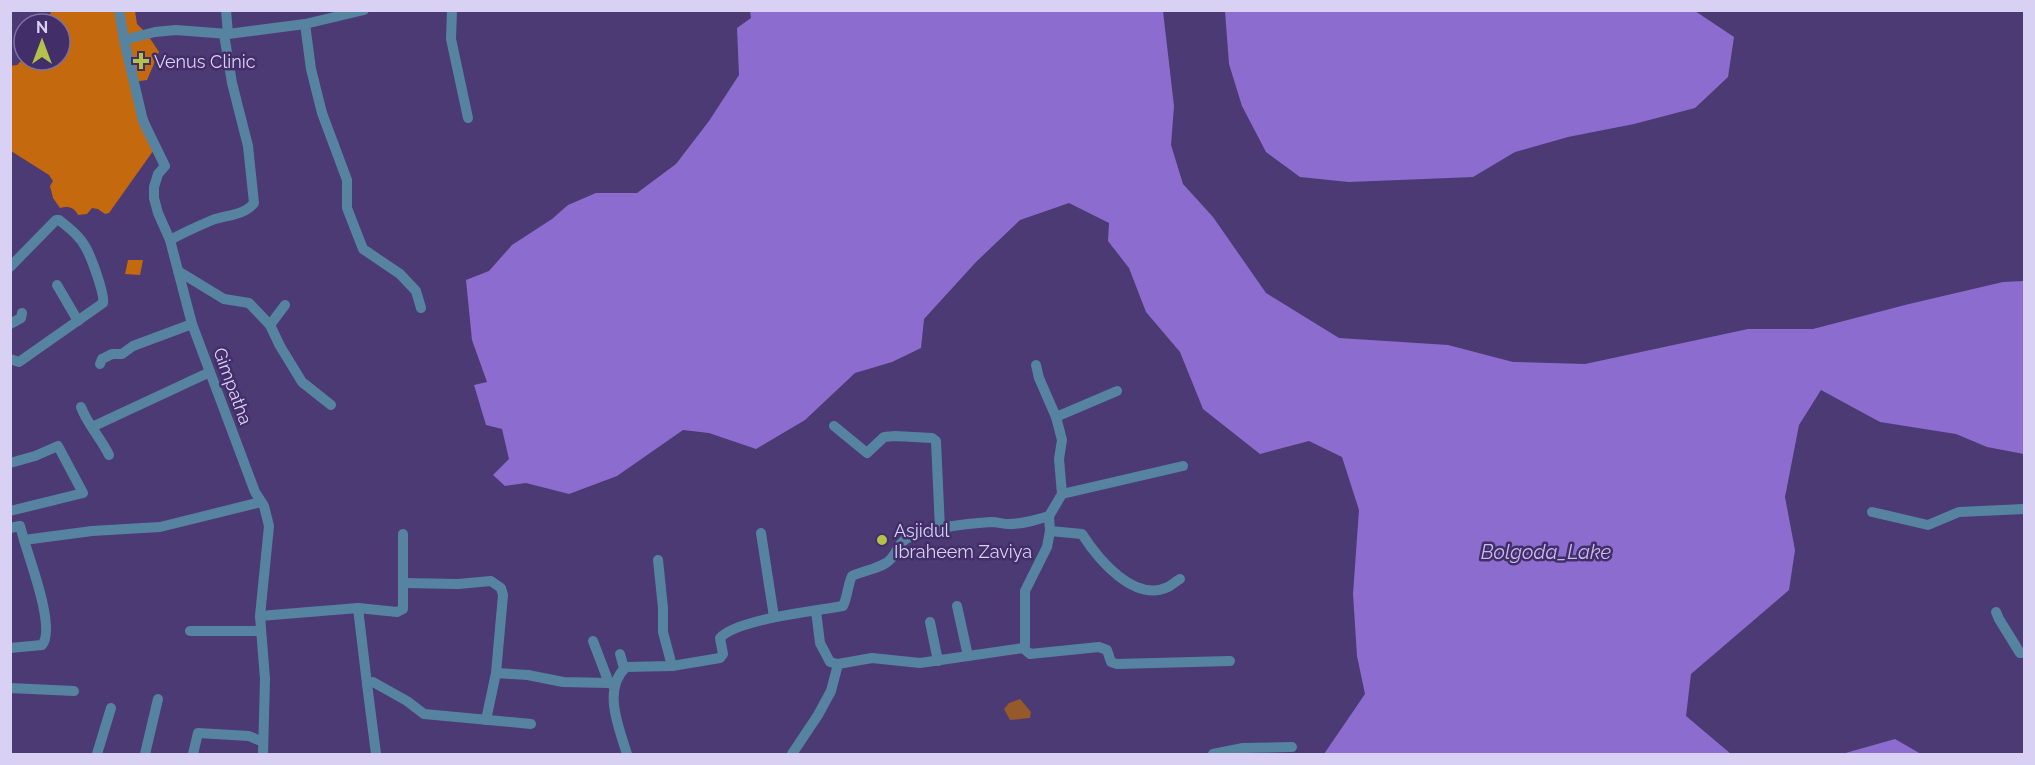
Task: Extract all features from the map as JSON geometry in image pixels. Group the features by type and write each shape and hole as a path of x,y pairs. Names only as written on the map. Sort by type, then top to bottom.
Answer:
{"street":[{"name":"Gimpatha","path":"119,10 143,121 165,166 158,174 154,187 158,213 170,240 192,324 269,526 260,616 265,679 263,754"},
{"path":"170,240 212,220 250,208 254,203 248,146 232,83 226,34 226,10"},
{"path":"124,40 155,32 176,30 226,34 305,24 364,10"},
{"path":"452,10 451,39 468,118"},
{"path":"305,24 311,69 322,113 347,180 347,208 363,249 400,274 416,291 421,308"},
{"path":"10,267 56,220 59,220 74,232 86,248 105,299 104,303 19,362 10,359"},
{"path":"178,271 224,299 249,303 270,325 302,382 331,405"},
{"path":"57,285 78,321"},
{"path":"270,325 285,305"},
{"path":"10,324 21,318 22,314"},
{"path":"100,364 102,359 112,354 122,354 133,346 192,324"},
{"path":"1023,648 1025,645 1025,591 1047,547 1050,531 1049,516 1062,494 1059,459 1062,440 1056,417 1036,365"},
{"path":"92,427 210,372"},
{"path":"1056,417 1117,391"},
{"path":"81,406 109,455"},
{"path":"834,426 867,453 884,437 932,438 936,441 940,529"},
{"path":"10,463 58,446 83,492 10,511"},
{"path":"1062,494 1183,466"},
{"path":"24,540 92,531 160,527 261,502"},
{"path":"1872,512 1928,525 1959,512 2025,509"},
{"path":"612,684 624,668 672,666 720,658 723,654 720,638 726,632 774,617 843,606 848,597 848,585 852,576 886,564 895,555 899,543 908,537 940,529 988,522 1026,523 1049,516"},
{"path":"10,528 20,526 44,608 46,627 45,641 42,645 10,648"},
{"path":"1050,531 1082,534 1092,550 1120,579 1149,591 1167,588 1180,579"},
{"path":"761,533 774,617"},
{"path":"260,616 358,608 398,612 403,609 403,534"},
{"path":"658,561 663,633 672,666"},
{"path":"404,583 458,584 491,581 501,588 503,596 496,674 486,720"},
{"path":"957,606 968,656"},
{"path":"358,608 376,754"},
{"path":"816,611 820,643 831,662 838,664 872,658 920,663 1023,648 1030,654 1099,647 1107,650 1111,662 1117,663 1230,661"},
{"path":"1996,612 1998,619 2020,653 2025,653"},
{"path":"930,622 938,661"},
{"path":"190,631 260,631"},
{"path":"593,641 612,684 614,708 627,754"},
{"path":"620,654 624,668"},
{"path":"792,754 831,692 838,664"},
{"path":"496,674 528,675 563,682 612,684"},
{"path":"367,684 373,682 424,714 531,724"},
{"path":"10,688 74,691"},
{"path":"145,754 158,699"},
{"path":"97,754 111,708"},
{"path":"194,754 198,733 249,736 263,742"},
{"path":"1213,754 1242,748 1292,747"}],"shaded area":[{"path":"135,11 137,24 159,52 147,80 133,82 158,144 109,213 105,214 92,208 87,214 78,215 70,208 60,208 53,198 50,186 53,181 49,175 11,151 10,66 12,66 12,72 72,72 72,12 51,12"},
{"path":"128,260 143,260 140,275 125,274"},
{"path":"1020,699 1031,712 1030,718 1010,720 1004,709 1009,703"}],"water":[{"name":"Bolgoda_Lake","path":"750,11 1163,11 1174,106 1171,145 1183,184 1213,217 1266,293 1339,338 1448,345 1513,362 1585,364 1748,329 1813,329 2003,282 2024,281 2024,454 1987,447 1956,434 1880,422 1821,390 1799,425 1785,497 1795,550 1789,590 1691,674 1686,716 1731,754 1324,754 1365,694 1357,656 1353,594 1359,510 1342,457 1309,441 1260,454 1203,409 1180,352 1146,312 1129,268 1108,241 1109,223 1069,203 1020,220 976,262 924,319 921,348 892,362 855,373 805,420 756,449 709,433 683,430 617,476 569,494 526,483 505,486 493,475 509,459 502,429 486,425 474,385 487,382 472,340 466,280 489,271 512,245 552,219 568,205 596,193 637,193 676,164 709,121 739,75 737,28 751,18"},
{"path":"1225,11 1695,11 1734,37 1728,77 1695,108 1634,124 1568,137 1515,152 1473,177 1349,182 1300,177 1266,152 1242,106 1229,64"},
{"path":"1895,739 1921,754 1842,754"}],"place":[{"name":"Venus Clinic","path":"141,61"},
{"name":"Asjidul Ibraheem Zaviya","path":"882,540"}]}
